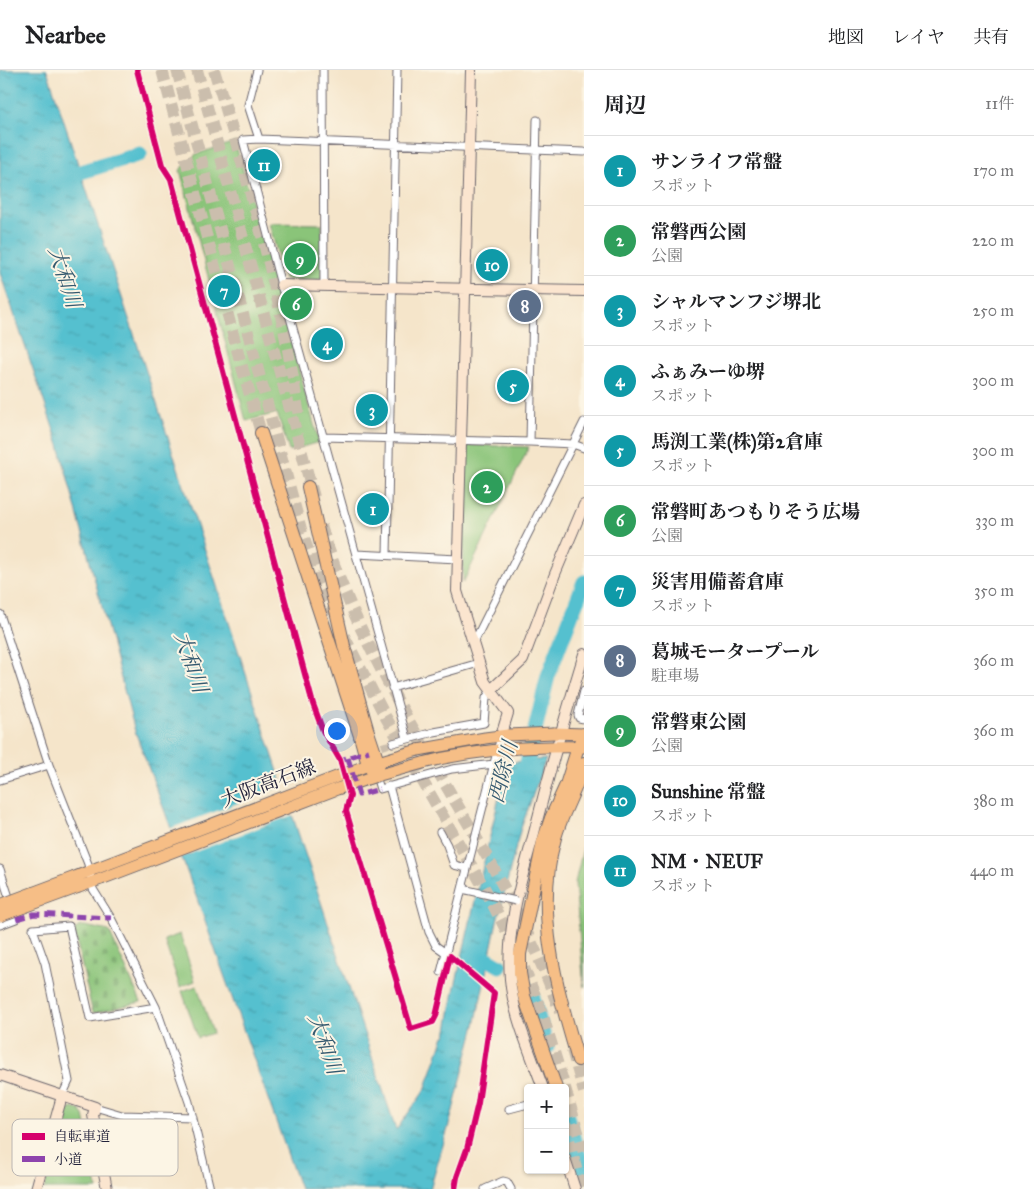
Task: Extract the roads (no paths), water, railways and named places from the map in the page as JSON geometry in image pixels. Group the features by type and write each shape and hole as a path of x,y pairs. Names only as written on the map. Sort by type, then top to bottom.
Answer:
{"highway":[{"path":"261,433 364,734 376,776"},
{"path":"308,488 364,734"},
{"path":"555,1084 524,996 520,973 520,954 542,842 583,739"},
{"path":"578,1060 553,970 546,899 548,869 555,839 564,812 577,786 584,763"}],"main road":[{"name":"大阪高石線","path":"94,875 373,763 418,750 505,736 557,733 583,739"},
{"name":"大阪高石線","path":"94,875 376,776 449,756 554,746 583,739"},
{"path":"0,916 94,875"},
{"path":"0,905 77,882"}],"street":[{"path":"257,70 248,105 259,139"},
{"path":"324,70 324,286"},
{"path":"388,555 397,70"},
{"path":"441,972 465,887 467,868 494,764 505,736 508,713 485,682 457,591 471,71"},
{"path":"530,442 537,120"},
{"path":"407,738 281,285 243,140 259,139 584,152"},
{"path":"281,285 584,291"},
{"path":"473,645 584,422"},
{"path":"323,437 530,442 573,444 584,448"},
{"path":"393,743 407,738 484,723 486,698 491,690 523,660 554,574 584,505"},
{"path":"356,554 458,559"},
{"path":"0,614 49,765 88,864 111,918 156,1007 189,1102 210,1189"},
{"path":"542,1084 514,1000 510,981 510,936 516,901 557,733 584,654"},
{"path":"392,688 479,663"},
{"path":"584,691 578,715 579,718 584,719"},
{"path":"369,751 380,789 452,769 494,764"},
{"path":"0,780 49,765"},
{"path":"389,786 429,932 436,946 446,952"},
{"path":"440,832 454,865 467,868"},
{"path":"0,869 3,893 16,919 0,925"},
{"path":"465,887 516,901"},
{"path":"56,1119 62,1096 70,1081 45,963 33,929 69,926 90,1018 156,1007"},
{"path":"0,1075 122,1116 193,1117"},
{"path":"509,1109 524,1105"},
{"path":"95,1107 95,1119"},
{"path":"569,1170 575,1189"},
{"path":"36,1189 40,1176"},
{"path":"105,1176 107,1189"},
{"path":"485,1189 503,1181 507,1182 511,1189"}],"water":[{"name":"大和川","path":"0,70 47,70 396,1130 425,1090 444,1036 446,1036 454,991 507,763 546,759 520,831 497,921 476,1021 451,1118 430,1189 300,1189 135,731 59,445 0,273"}],"waterway":[{"path":"61,178 140,154"},
{"name":"西除川","path":"523,780 548,676 584,582"},
{"name":"西除川","path":"480,954 500,966"},
{"name":"西除川","path":"526,988 533,998 547,1047"},
{"name":"西除川","path":"569,1123 584,1173"}],"tunnel":[{"path":"162,70 261,433"},
{"path":"177,70 302,533 319,581 334,613"},
{"path":"197,70 314,497"},
{"path":"214,70 264,242 284,329 299,417"},
{"path":"321,526 345,593 375,657 408,720 508,894 536,952 560,1012"},
{"path":"344,636 385,716 486,891 517,951 542,1013 564,1084"},
{"path":"372,750 393,743"},
{"path":"572,1050 584,1092"},
{"path":"569,1102 584,1153"},
{"path":"566,1129 581,1189"}],"place":[{"name":"NM・NEUF","path":"264,165"},
{"name":"常磐東公園","path":"300,259"},
{"name":"Sunshine 常盤","path":"492,265"},
{"name":"災害用備蓄倉庫","path":"224,291"},
{"name":"常磐町あつもりそう広場","path":"296,304"},
{"name":"葛城モータープール","path":"525,306"},
{"name":"ふぁみーゆ堺","path":"327,344"},
{"name":"馬渕工業(株)第2倉庫","path":"513,386"},
{"name":"シャルマンフジ堺北","path":"372,410"},
{"name":"常磐西公園","path":"487,487"},
{"name":"サンライフ常盤","path":"373,509"}]}
